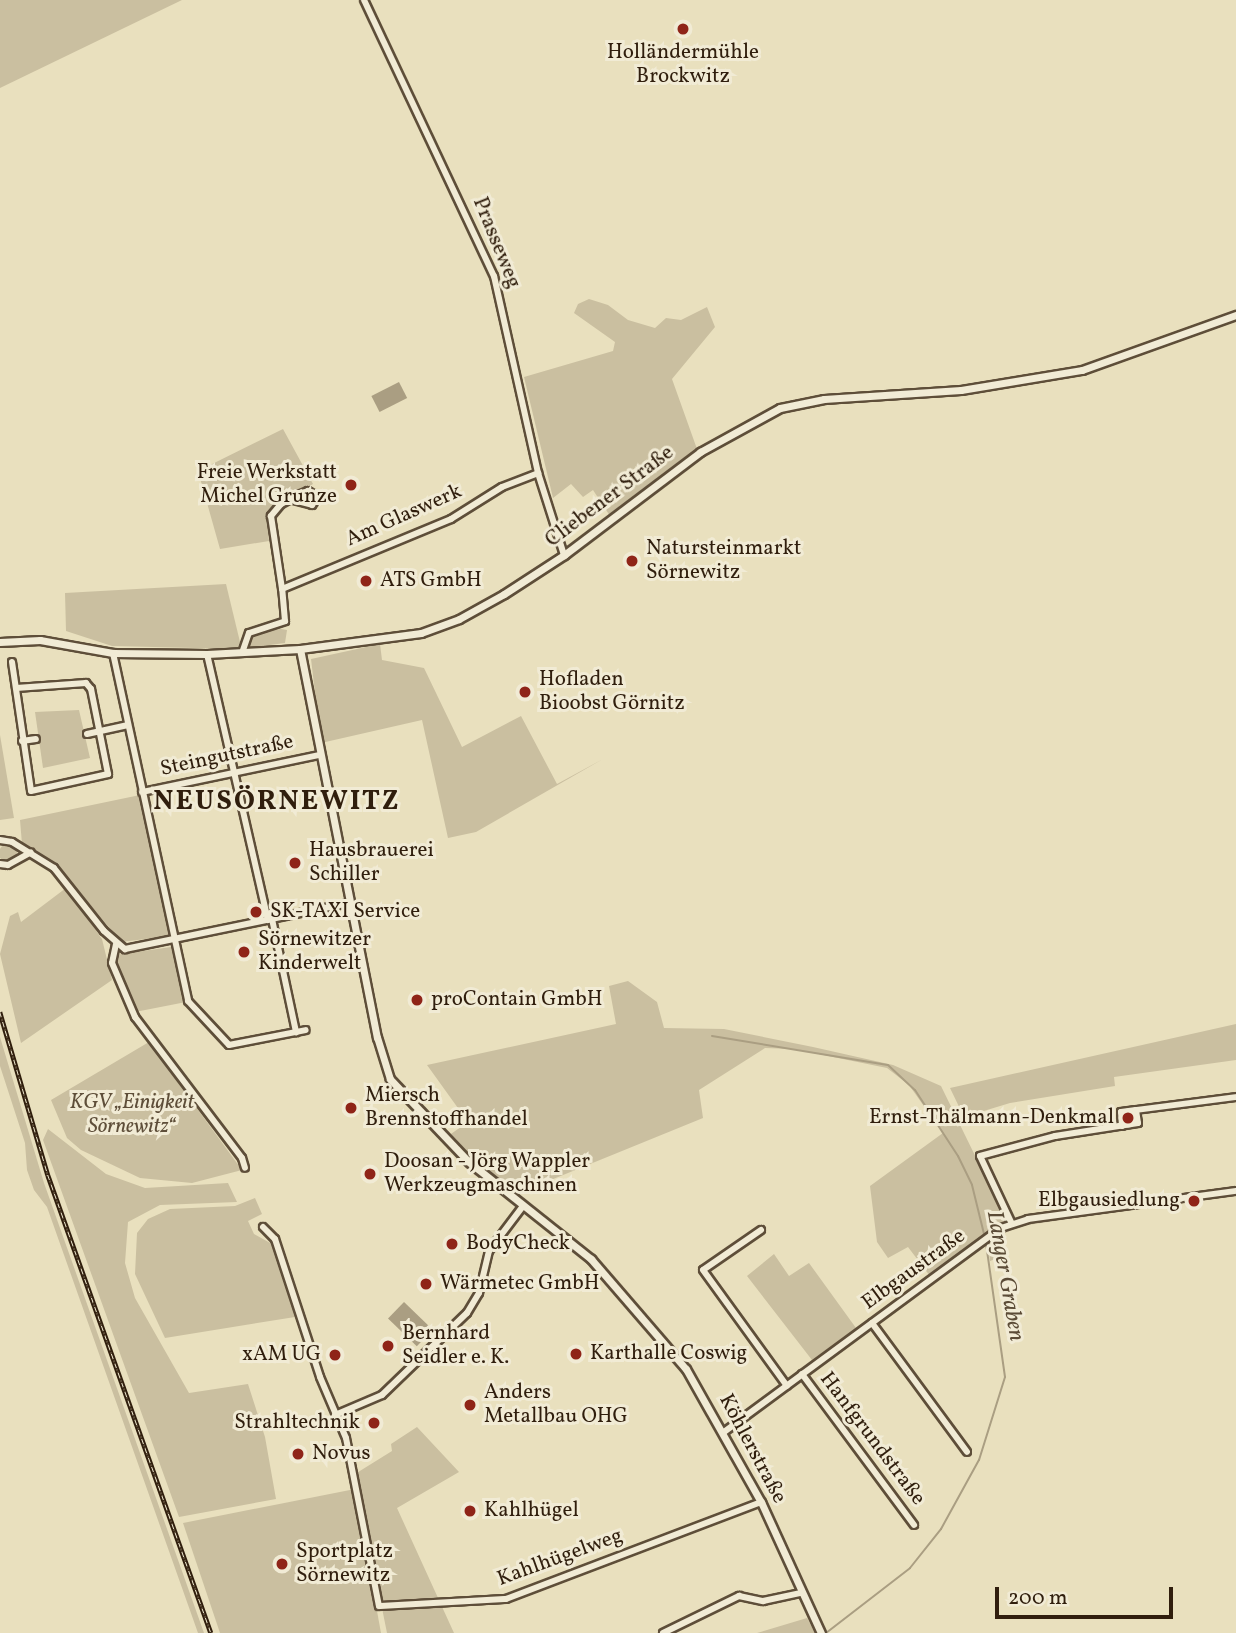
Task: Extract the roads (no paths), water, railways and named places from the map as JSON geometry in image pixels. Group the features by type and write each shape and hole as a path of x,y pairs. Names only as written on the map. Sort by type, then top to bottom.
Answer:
{"street":[{"name":"Prasseweg","path":"364,0 494,276 538,473 564,555"},
{"name":"Cliebener Straße","path":"0,642 40,640 113,653 207,654 300,649 412,635 440,627 564,555 700,452 780,408 824,399 961,390 1082,370 1236,315"},
{"name":"Am Glaswerk","path":"282,589 450,519 502,487 538,473"},
{"path":"242,653 244,639 249,633 285,621 271,521 275,509 290,499"},
{"name":"Köhlerstraße","path":"300,649 319,755 390,1079 456,1150 591,1259 686,1369 724,1432 761,1502 820,1632"},
{"path":"113,653 188,1001 229,1045 306,1030"},
{"path":"207,654 296,1032"},
{"path":"12,662 31,791 108,774 100,731 86,683 16,688"},
{"path":"87,734 128,725"},
{"path":"22,741 36,739"},
{"name":"Steingutstraße","path":"142,792 319,755"},
{"path":"0,840 31,852 54,868 116,944 133,949 350,903"},
{"path":"0,864 31,852"},
{"path":"116,944 112,963 135,1017 242,1158 245,1168"},
{"path":"1122,1126 1121,1112 1236,1097"},
{"path":"1012,1224 980,1156 1039,1140 1138,1123 1136,1110"},
{"name":"Elbgaustraße","path":"724,1432 988,1237 1012,1224 1236,1191"},
{"path":"263,1227 275,1239 335,1415 382,1395 467,1313 479,1293 489,1251 523,1206"},
{"path":"761,1230 703,1270 787,1386"},
{"path":"872,1323 967,1452"},
{"name":"Hanfgrundstraße","path":"802,1374 914,1525"},
{"name":"Kahlhügelweg","path":"335,1415 341,1426 379,1606 506,1599 761,1502"},
{"path":"663,1633 739,1596 763,1601 802,1593"}],"waterway":[{"name":"Langer Graben","path":"712,1036 888,1065 915,1090 958,1156 972,1185 985,1238"},
{"name":"Langer Graben","path":"826,1633 910,1568 941,1529 979,1460 1005,1377 986,1243"}],"railway":[{"path":"0,1012 48,1175 211,1633"}],"place":[{"name":"Holländermühle Brockwitz","path":"683,29"},
{"name":"Freie Werkstatt Michel Grunze","path":"351,485"},
{"name":"Natursteinmarkt Sörnewitz","path":"632,561"},
{"name":"ATS GmbH","path":"366,581"},
{"name":"Hofladen Bioobst Görnitz","path":"525,692"},
{"name":"Hausbrauerei Schiller","path":"295,863"},
{"name":"SK-TAXI Service","path":"256,912"},
{"name":"Sörnewitzer Kinderwelt","path":"244,952"},
{"name":"proContain GmbH","path":"417,1000"},
{"name":"Miersch Brennstoffhandel","path":"351,1108"},
{"name":"Ernst-Thälmann-Denkmal","path":"1128,1118"},
{"name":"Doosan - Jörg Wappler Werkzeugmaschinen","path":"370,1174"},
{"name":"Elbgausiedlung","path":"1194,1201"},
{"name":"BodyCheck","path":"452,1244"},
{"name":"Wärmetec GmbH","path":"426,1284"},
{"name":"Bernhard Seidler e. K.","path":"388,1346"},
{"name":"Karthalle Coswig","path":"576,1354"},
{"name":"xAM UG","path":"335,1355"},
{"name":"Anders Metallbau OHG","path":"470,1405"},
{"name":"Strahltechnik","path":"374,1423"},
{"name":"Novus","path":"298,1454"},
{"name":"Kahlhügel","path":"470,1511"},
{"name":"Sportplatz Sörnewitz","path":"282,1564"}],"district":[{"name":"NEUSÖRNEWITZ","path":"277,802"}],"park label":[{"name":"KGV „Einigkeit Sörnewitz“","path":"132,1115"}]}
